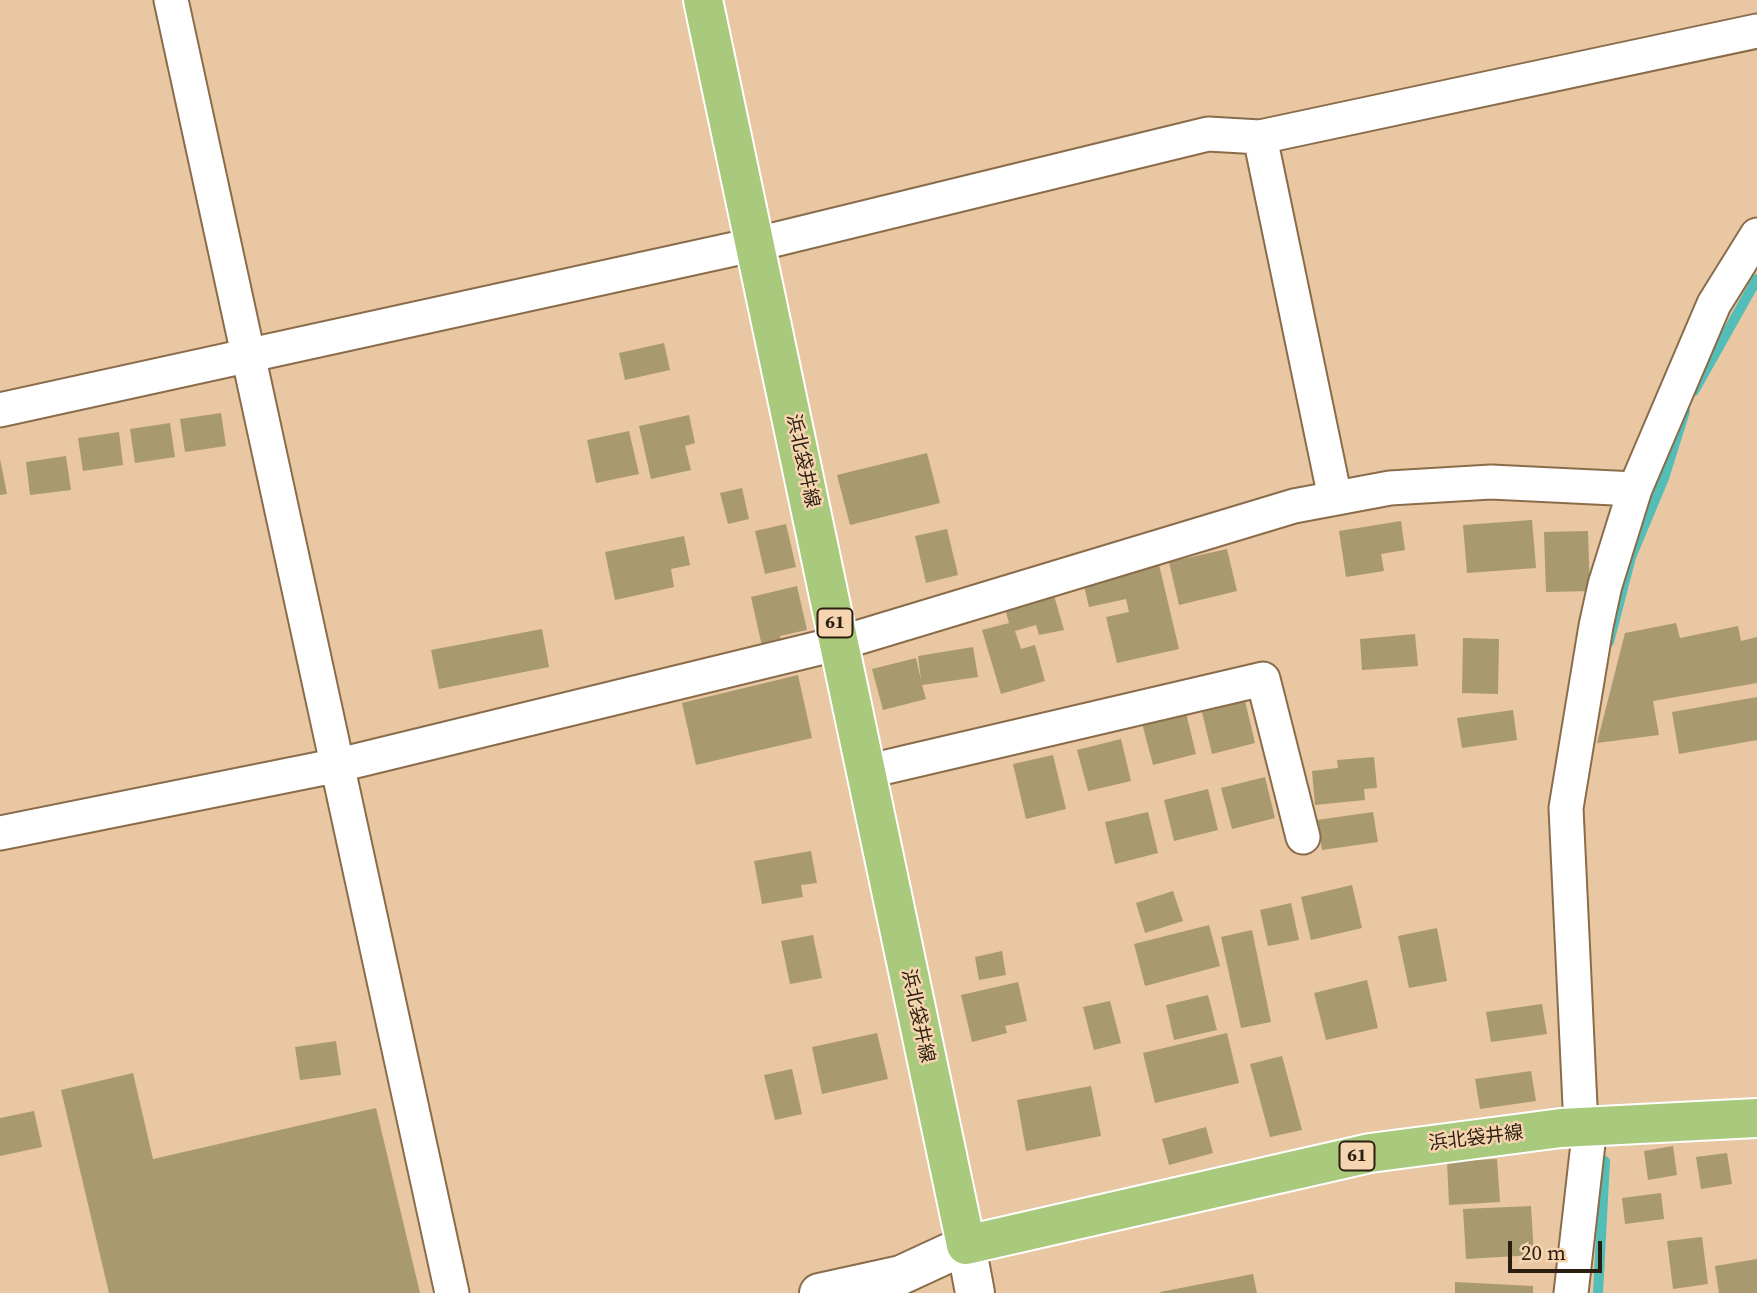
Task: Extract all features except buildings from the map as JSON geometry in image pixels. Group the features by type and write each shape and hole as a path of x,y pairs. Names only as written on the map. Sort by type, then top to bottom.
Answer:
{"main road":[{"name":"浜北袋井線","path":"704,0 757,244 864,772 966,1245 1370,1153 1585,1127 1757,1118"}],"street":[{"path":"171,0 246,355 339,765 452,1293"},
{"path":"0,410 757,244 1208,134 1260,137 1757,30"},
{"path":"1260,137 1335,498"},
{"path":"1571,1293 1585,1127 1566,808 1583,697 1605,585 1635,489 1714,304 1757,235"},
{"path":"0,832 339,765 839,643 1294,506 1390,488 1491,482 1635,489"},
{"path":"864,772 1263,678 1303,837"},
{"path":"820,1293 901,1275 966,1245 975,1293"}],"waterway":[{"path":"1694,391 1757,279"},
{"path":"1609,642 1631,557 1664,478 1685,411"},
{"path":"1598,1293 1605,1161"}]}
